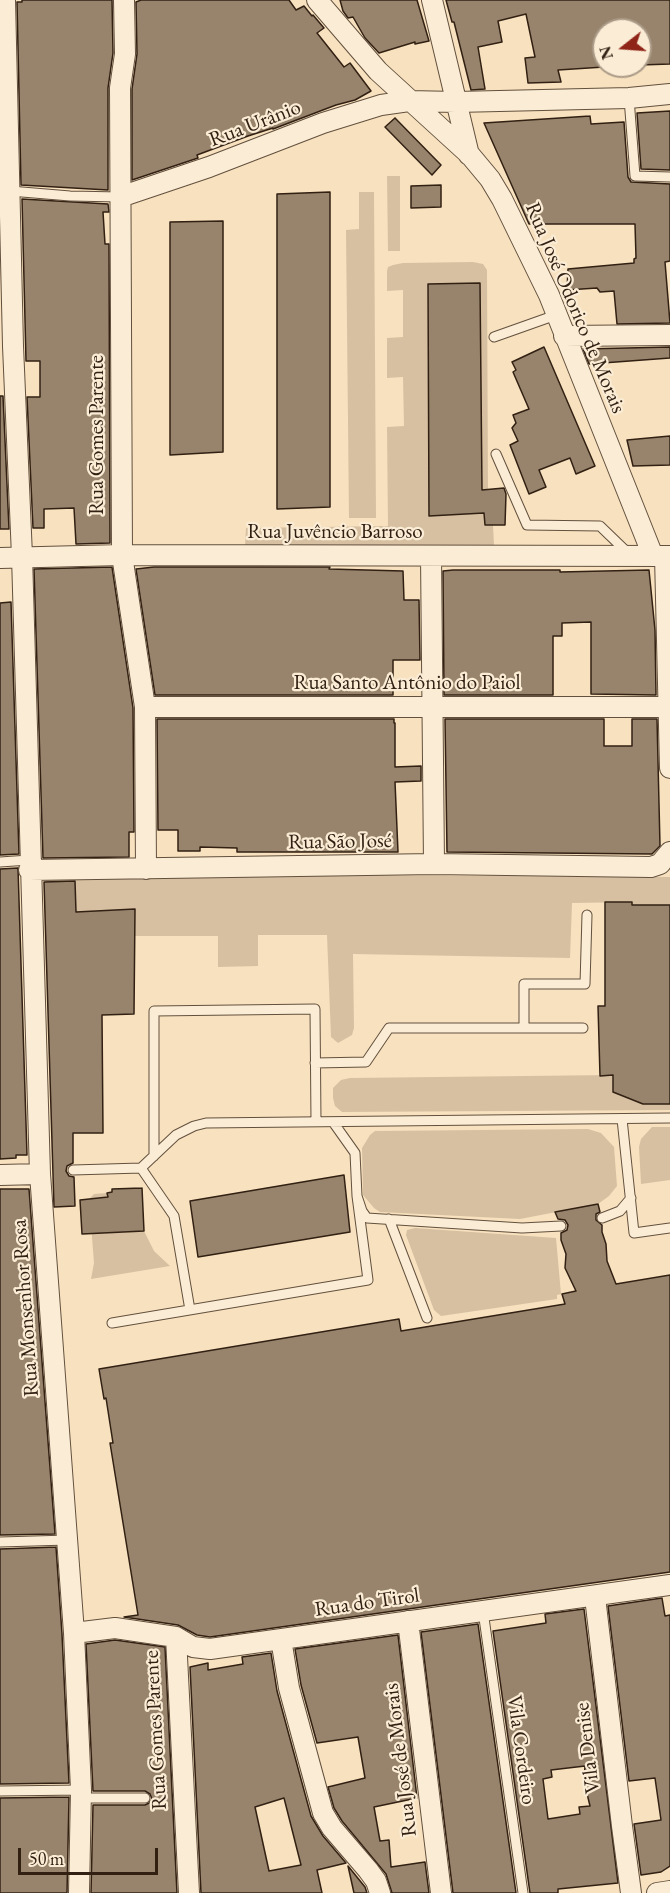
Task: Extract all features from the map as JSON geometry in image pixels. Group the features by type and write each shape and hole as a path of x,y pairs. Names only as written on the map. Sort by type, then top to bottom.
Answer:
{"street":[{"name":"Rua Monsenhor Rosa","path":"5,0 10,191 6,299 22,556 29,865 43,1172 74,1633 81,1794 79,1893"},
{"name":"Rua Gomes Parente","path":"124,0 125,54 120,88 122,555 145,707 146,869"},
{"name":"Rua José Odorico de Morais","path":"316,0 378,71 470,155 490,179 502,199 556,315 663,556 670,768"},
{"path":"432,0 470,155"},
{"name":"Rua Urânio","path":"120,197 209,167 323,123 381,105 409,101 629,98 670,94"},
{"path":"564,336 670,335"},
{"name":"Rua Juvêncio Barroso","path":"0,558 122,555 663,556"},
{"path":"431,556 434,864"},
{"name":"Rua Santo Antônio do Paiol","path":"145,707 668,707"},
{"name":"Rua São José","path":"29,865 146,869 434,864 651,867 660,864 670,852"},
{"path":"0,1175 43,1172"},
{"name":"Rua do Tirol","path":"74,1633 115,1628 176,1637 193,1647 210,1650 670,1585"},
{"name":"Vila Denise","path":"595,1597 621,1826 632,1893"},
{"name":"Rua José de Morais","path":"408,1621 441,1893"},
{"name":"Rua Gomes Parente","path":"176,1637 189,1893"},
{"path":"281,1640 289,1688 323,1814 376,1881 380,1893"},
{"path":"657,1893 670,1891"}],"lane":[{"path":"629,98 635,176 670,177"},
{"path":"10,191 120,197"},
{"path":"494,337 556,315"},
{"path":"496,454 527,525 600,526 631,556"},
{"path":"0,862 29,865"},
{"path":"524,1028 524,984 585,984 587,915"},
{"path":"154,1156 154,1011 315,1009 316,1122"},
{"path":"315,1063 366,1062 389,1028 583,1028"},
{"path":"74,1170 141,1168 176,1135 206,1123 670,1118"},
{"path":"622,1119 634,1233 670,1228"},
{"path":"112,1323 368,1280 357,1196 355,1154 333,1122"},
{"path":"141,1168 174,1216 190,1310"},
{"path":"357,1196 362,1211 368,1218 522,1228 561,1226"},
{"path":"602,1218 620,1210 630,1198"},
{"path":"389,1219 427,1318"},
{"path":"0,1542 68,1540"},
{"name":"Vila Cordeiro","path":"483,1611 523,1893"},
{"path":"0,1791 145,1798"}],"shaded area":[{"path":"387,176 400,176 400,251 388,251"},
{"path":"359,192 374,192 376,518 349,518 346,230 359,229"},
{"path":"473,262 483,264 487,270 488,489 484,490 485,525 493,525 494,545 245,547 246,528 388,526 387,427 404,426 403,377 387,378 387,338 403,337 403,290 387,291 388,267 403,263"},
{"path":"56,873 670,877 670,905 632,905 632,902 572,903 570,958 353,954 354,1028 352,1035 338,1043 331,1037 327,935 258,935 258,966 218,967 218,936 134,936 76,912 46,889 46,879"},
{"path":"613,1075 613,1092 643,1104 670,1104 670,1110 342,1112 335,1106 333,1098 333,1088 341,1080 350,1078"},
{"path":"652,1127 670,1127 670,1180 641,1184 639,1147 641,1139"},
{"path":"588,1129 601,1133 614,1147 617,1186 598,1204 520,1219 380,1212 363,1195 362,1148 375,1131"},
{"path":"107,1193 110,1233 144,1231 154,1251 170,1266 91,1279 94,1263 89,1199 94,1194"},
{"path":"415,1228 556,1238 561,1294 557,1295 557,1299 441,1316 434,1310 406,1235 407,1230"}],"building":[{"path":"22,0 112,0 113,53 108,88 108,190 21,185 17,2 22,2"},
{"path":"141,0 289,0 296,10 304,6 313,15 324,28 317,33 344,67 350,63 371,91 355,100 248,136 197,155 198,158 132,180 132,89 137,54 136,2"},
{"path":"340,0 417,0 429,41 415,44 415,42 379,53 365,38 353,17 348,18"},
{"path":"446,0 670,0 670,64 652,65 652,18 592,18 592,68 558,70 561,82 528,83 525,58 535,57 526,14 498,21 502,42 478,47 485,89 471,90 454,22 452,22"},
{"path":"670,111 670,170 641,169 637,113"},
{"path":"590,116 591,124 624,122 628,177 631,182 670,184 670,261 665,262 670,323 617,324 614,291 600,292 597,288 567,290 568,269 634,263 636,258 635,224 529,224 484,123"},
{"path":"395,118 441,165 432,175 385,127"},
{"path":"441,185 441,207 411,208 411,186"},
{"path":"330,192 330,507 277,509 277,194"},
{"path":"22,199 108,204 109,212 103,212 105,244 109,244 110,543 76,544 74,508 44,509 44,528 33,528 27,397 40,397 40,361 26,361"},
{"path":"223,221 223,452 170,455 170,222"},
{"path":"480,283 482,490 504,488 506,494 505,525 485,525 484,513 429,516 428,284"},
{"path":"544,347 595,466 576,474 570,458 539,470 546,487 529,494 510,445 518,441 512,428 516,423 513,415 529,409 513,372 516,370 512,362"},
{"path":"670,347 670,358 589,364 583,349"},
{"path":"0,396 3,396 9,529 0,529"},
{"path":"670,436 670,465 633,466 627,440"},
{"path":"112,567 133,708 134,832 129,832 129,857 43,858 34,569"},
{"path":"154,567 330,567 329,569 403,571 404,600 419,600 420,660 393,660 393,695 155,695 136,569"},
{"path":"560,570 560,572 649,570 655,630 656,695 591,694 591,622 562,623 562,636 553,636 553,695 444,695 443,571"},
{"path":"11,602 19,854 0,855 0,603"},
{"path":"157,719 394,719 395,767 421,766 421,781 395,782 398,852 237,852 237,848 200,847 200,851 178,851 178,830 158,830"},
{"path":"445,719 604,719 604,746 632,746 632,719 657,719 660,846 652,854 447,852"},
{"path":"18,868 27,1155 0,1159 0,869"},
{"path":"75,881 76,912 135,909 134,1014 102,1015 103,1133 73,1133 73,1163 67,1166 66,1171 69,1176 74,1177 75,1206 54,1207 44,882"},
{"path":"605,902 670,905 670,1104 643,1104 613,1092 613,1075 600,1076 598,1006 605,1006"},
{"path":"344,1175 350,1232 198,1257 190,1201"},
{"path":"142,1188 144,1231 82,1234 80,1200 108,1197 107,1193 112,1192 112,1189"},
{"path":"0,1189 29,1189 55,1534 0,1535"},
{"path":"598,1204 600,1212 596,1214 596,1220 602,1225 607,1261 616,1284 670,1275 670,1572 210,1637 197,1635 178,1625 124,1617 138,1615 110,1443 113,1443 106,1398 104,1399 99,1369 399,1319 401,1331 565,1304 562,1294 576,1291 565,1268 566,1254 561,1240 561,1233 567,1230 568,1225 565,1220 558,1219 555,1212"},
{"path":"56,1547 69,1783 0,1784 0,1549"},
{"path":"662,1598 665,1616 670,1615 670,1866 661,1872 641,1875 634,1824 661,1820 655,1778 629,1781 608,1606"},
{"path":"584,1609 618,1883 558,1889 558,1893 530,1893 493,1631 546,1623 545,1614","holes":["585,1766 584,1781 590,1806 579,1807 580,1814 548,1819 543,1779 552,1777 551,1770"]},
{"path":"478,1624 516,1893 453,1893 421,1632"},
{"path":"398,1635 417,1798 374,1807 380,1841 389,1840 391,1867 425,1862 429,1893 392,1893 386,1874 334,1808 328,1787 365,1778 358,1737 317,1743 301,1685 295,1649"},
{"path":"115,1640 165,1647 177,1893 91,1893 93,1805 145,1805 152,1799 145,1791 93,1791 86,1644"},
{"path":"271,1653 277,1691 311,1816 323,1836 346,1863 317,1870 322,1893 201,1893 190,1667 208,1663 208,1670 243,1664 242,1657","holes":["284,1798 301,1865 269,1871 255,1807"]},
{"path":"69,1797 67,1893 0,1893 0,1798"},
{"path":"348,1866 365,1887 367,1893 354,1893"}]}
